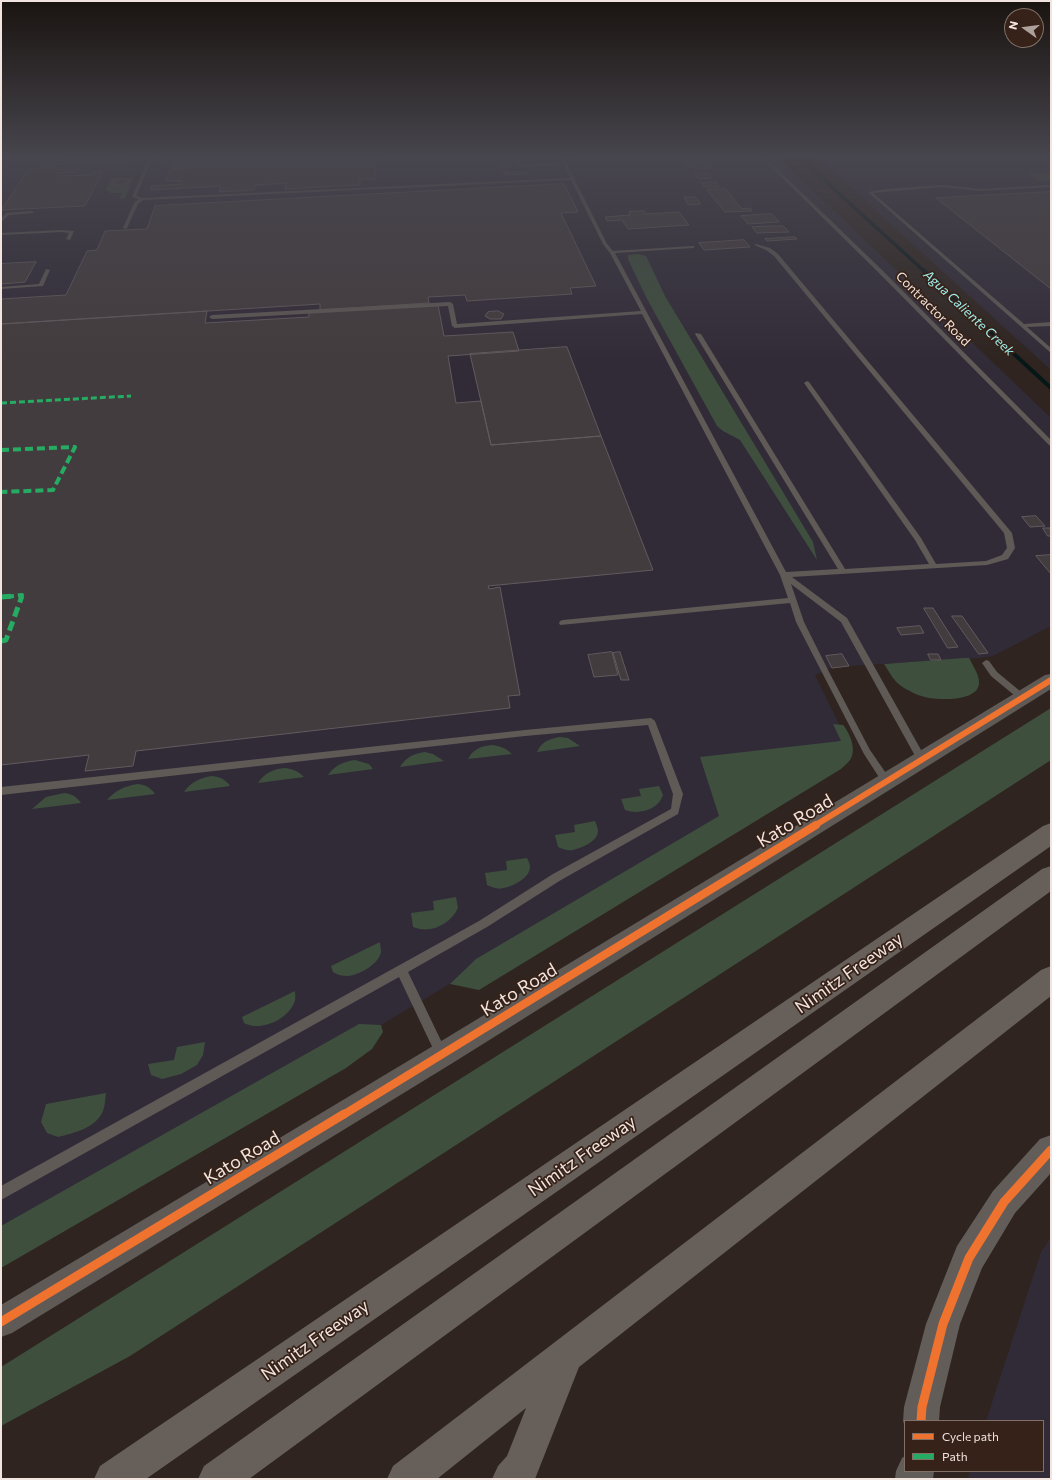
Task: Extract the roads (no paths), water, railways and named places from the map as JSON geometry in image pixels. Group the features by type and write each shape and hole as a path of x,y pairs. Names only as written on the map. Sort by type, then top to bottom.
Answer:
{"highway":[{"name":"Nimitz Freeway","path":"113,1479 1051,833"},
{"path":"217,1479 1051,877"},
{"path":"406,1479 1051,978"},
{"path":"510,1479 520,1469 566,1354"}],"street":[{"name":"Kato Road","path":"1,1322 442,1055 1051,680"},
{"path":"921,1420 922,1407 943,1324 969,1258 1004,1202 1051,1150"}],"lane":[{"path":"596,226 645,312 784,575 800,622 867,752 887,782"},
{"name":"Contractor Road","path":"834,226 1051,444"},
{"path":"909,226 1051,351"},
{"path":"1,234 62,230 72,232 68,239"},
{"path":"756,245 768,248 776,255 1008,533 1011,548 1005,558 987,563 784,575"},
{"path":"612,252 693,247"},
{"path":"1,288 41,285 48,270"},
{"path":"212,317 450,304 455,326 645,312"},
{"path":"1023,326 1051,324"},
{"path":"698,334 843,572"},
{"path":"806,383 918,540 934,567"},
{"path":"784,575 844,620 922,760"},
{"path":"563,623 792,600"},
{"path":"986,663 994,674 1023,698"},
{"path":"1,792 532,732 652,721 678,794 675,811 557,876 483,924 1,1193"},
{"path":"402,969 442,1055"}],"waterway":[{"name":"Agua Caliente Creek","path":"875,226 924,271"},
{"name":"Agua Caliente Creek","path":"923,270 1051,388"}]}
